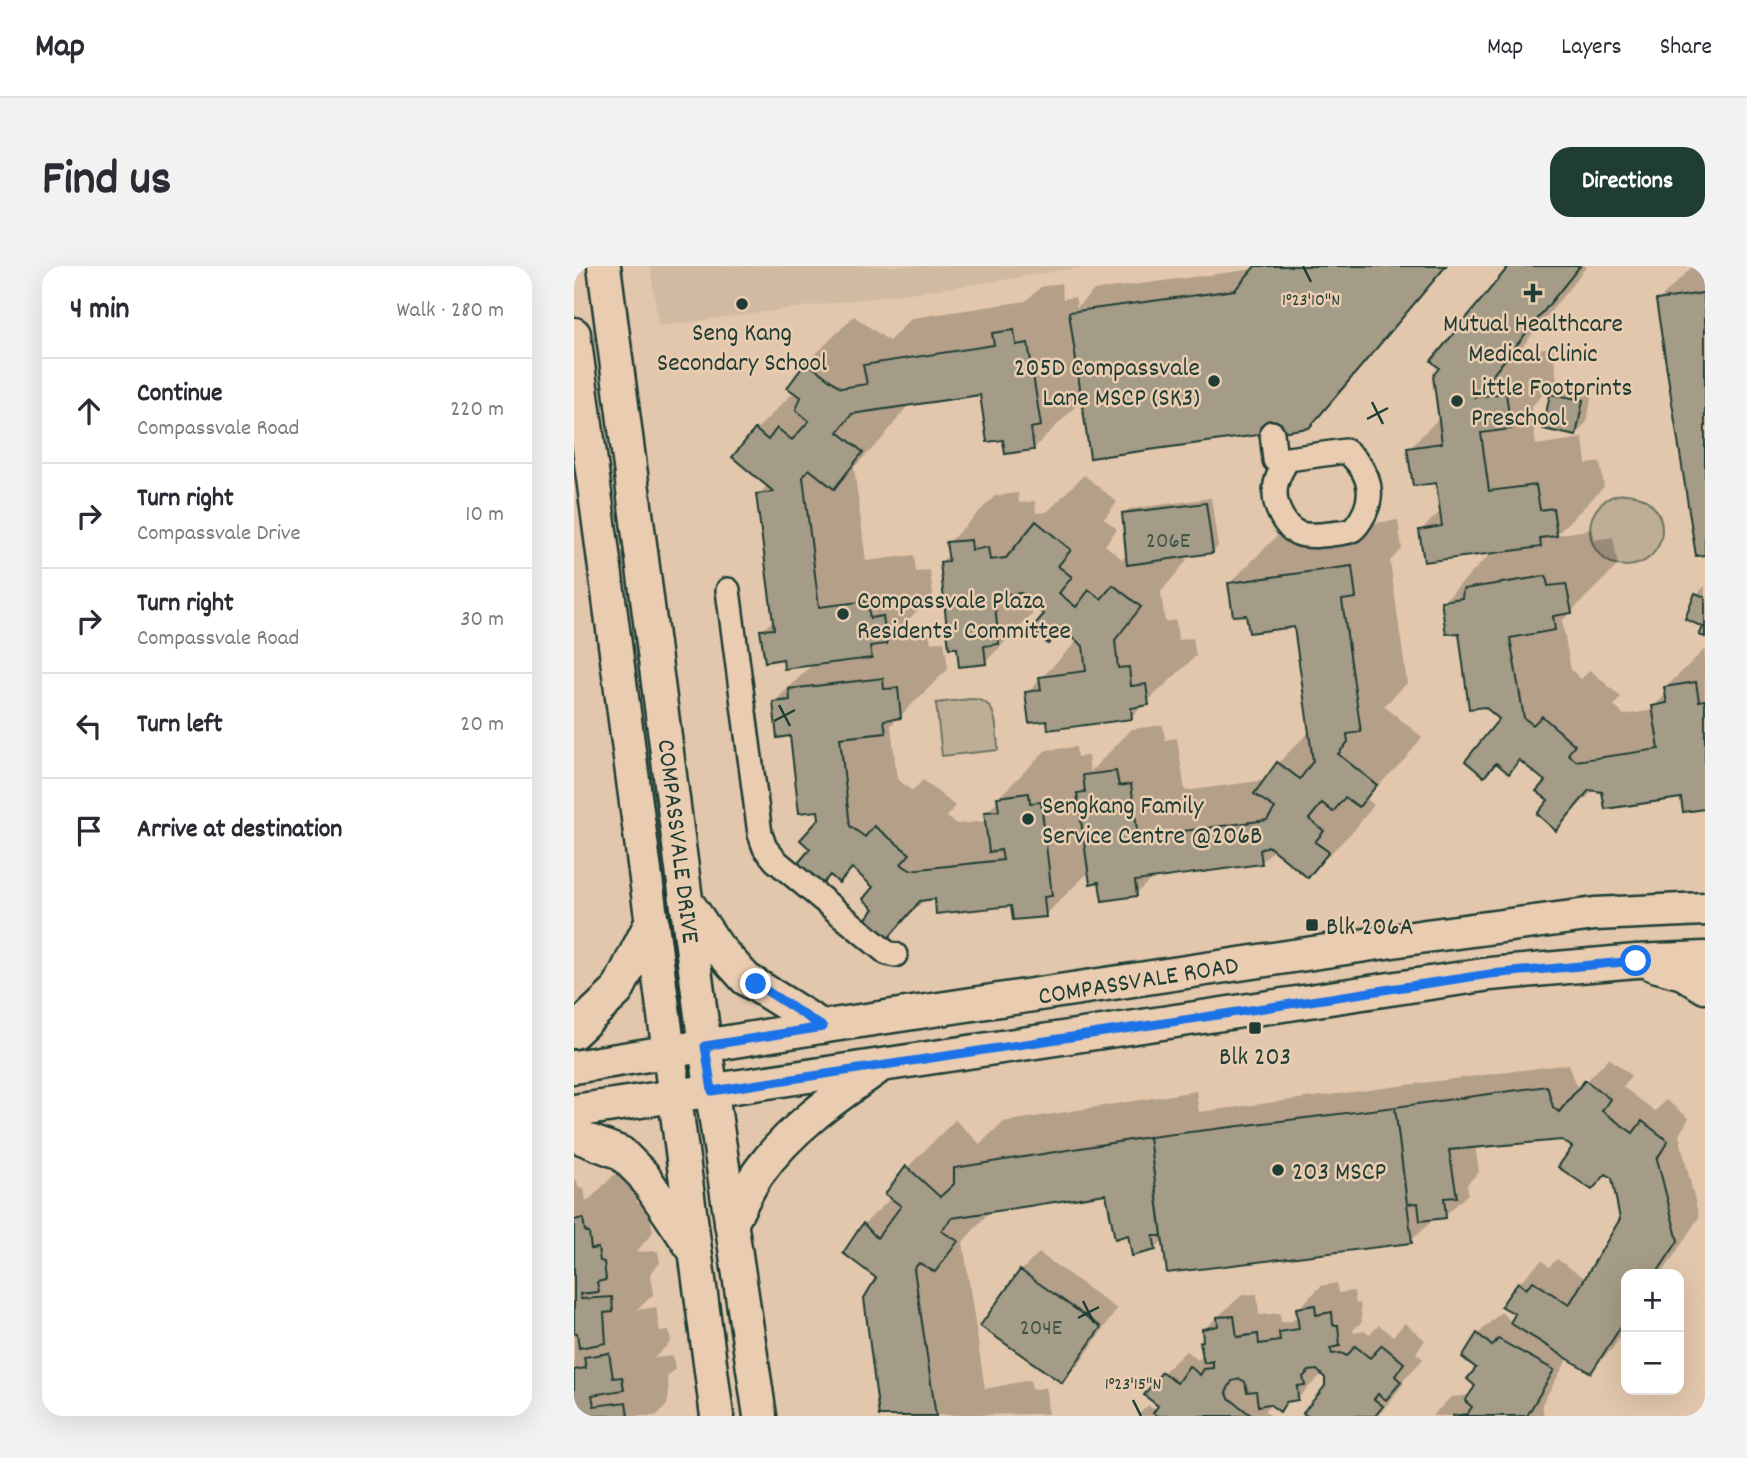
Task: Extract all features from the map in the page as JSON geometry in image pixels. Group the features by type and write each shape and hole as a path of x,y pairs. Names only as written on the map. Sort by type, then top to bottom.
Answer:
{"street":[{"name":"COMPASSVALE DRIVE","path":"604,266 705,1046 760,1416"},
{"name":"COMPASSVALE DRIVE","path":"574,334 717,1416"},
{"path":"1272,433 1279,510 1292,529 1305,537 1351,531 1362,519 1368,505 1370,489 1362,467 1346,451 1288,459 1277,466"},
{"path":"728,590 760,834 765,848 887,953 895,955"},
{"path":"688,904 718,948 740,973 823,1027"},
{"name":"COMPASSVALE ROAD","path":"574,1067 1465,931 1595,914 1705,909"},
{"path":"574,1032 617,991 652,921"},
{"name":"COMPASSVALE ROAD","path":"574,1111 1490,974 1636,961 1705,958"},
{"path":"1636,961 1683,973 1705,987"},
{"path":"732,1224 758,1174 779,1147 824,1105 881,1066"},
{"path":"574,1135 621,1153 643,1175 696,1253"}],"shaded area":[{"name":"Seng Kang Secondary School","path":"650,266 1088,266 998,281 659,326"},
{"path":"1626,494 1646,500 1656,510 1662,530 1656,550 1646,560 1626,566 1606,560 1596,550 1590,530 1596,510 1606,500"},
{"path":"970,699 986,703 991,709 996,724 998,750 942,756 936,703"}],"building":[{"name":"205D Compassvale Lane MSCP (SK3)","path":"1255,266 1446,266 1309,428 1090,458 1069,312 1235,290"},
{"path":"1509,266 1580,266 1475,397 1506,393 1511,429 1481,433 1489,491 1536,485 1540,510 1553,508 1557,536 1540,538 1541,547 1424,562 1419,530 1442,526 1436,483 1413,486 1407,448 1442,443 1433,376 1439,368 1431,361"},
{"path":"1703,293 1705,555 1696,556 1656,300"},
{"path":"1014,330 1016,345 1028,343 1041,426 1031,428 1034,450 1005,454 1003,440 987,442 980,395 852,414 838,432 863,452 834,489 809,469 803,477 819,607 867,601 870,618 883,616 887,644 870,646 872,658 784,669 783,659 765,662 760,630 774,629 756,494 774,492 732,457 755,429 768,440 777,428 792,440 809,421 796,410 801,397 787,388 806,362 841,388 867,384 863,365 994,345 992,333"},
{"path":"1550,394 1583,400 1576,436 1543,429"},
{"path":"1206,503 1213,553 1127,565 1122,513"},
{"path":"1036,521 1071,550 1058,566 1072,577 1059,593 1076,607 1089,590 1101,599 1113,585 1141,607 1115,640 1118,668 1129,667 1131,686 1146,684 1149,705 1131,708 1132,719 1048,730 1047,721 1029,723 1025,692 1041,690 1039,677 1086,671 1083,646 1062,629 1048,644 1031,629 1044,614 1021,593 994,596 999,644 984,646 986,664 959,667 957,648 949,648 940,562 949,561 946,542 971,540 972,550 988,547 990,560 1006,558"},
{"path":"1352,566 1356,598 1342,600 1361,732 1347,734 1348,742 1338,754 1377,785 1359,807 1345,797 1333,812 1322,803 1309,819 1324,831 1315,842 1329,852 1308,878 1268,846 1260,850 1262,864 1135,881 1137,896 1102,901 1099,882 1090,884 1077,793 1085,792 1083,775 1116,771 1119,786 1131,784 1138,837 1267,820 1275,808 1254,794 1277,762 1300,779 1313,761 1294,627 1249,633 1246,615 1233,616 1228,583"},
{"path":"1546,576 1548,586 1566,584 1572,613 1553,616 1555,630 1510,638 1524,718 1533,725 1542,716 1575,745 1568,754 1576,761 1659,749 1652,706 1667,703 1664,687 1696,682 1699,701 1705,700 1705,809 1683,812 1681,798 1605,809 1602,792 1589,790 1556,831 1537,814 1548,800 1536,791 1545,781 1519,760 1509,774 1496,763 1484,777 1465,761 1499,719 1485,707 1469,709 1459,633 1446,634 1441,601 1462,598 1463,589"},
{"path":"1695,593 1705,597 1705,637 1699,635 1703,627 1685,619"},
{"path":"883,678 884,689 898,688 901,718 884,720 886,733 840,738 850,826 865,837 874,826 910,854 901,864 910,870 1003,860 1001,850 989,852 984,812 999,811 997,797 1029,793 1030,803 1041,802 1052,896 1044,897 1046,917 1013,920 1011,906 936,914 935,899 920,901 886,941 864,921 874,909 863,899 873,887 852,868 839,883 830,875 818,889 794,868 810,849 800,840 819,819 818,811 799,813 790,736 777,738 773,702 790,700 789,689"},
{"path":"1585,1080 1610,1099 1602,1111 1633,1133 1642,1121 1668,1141 1657,1159 1678,1241 1659,1269 1621,1269 1621,1327 1591,1373 1510,1323 1515,1314 1501,1306 1518,1282 1526,1289 1533,1281 1569,1305 1620,1219 1612,1178 1606,1174 1592,1190 1558,1167 1572,1147 1562,1140 1449,1150 1457,1197 1444,1198 1446,1218 1420,1221 1418,1203 1407,1204 1395,1107 1547,1086 1553,1107 1559,1112"},
{"name":"203 MSCP","path":"1395,1107 1412,1243 1167,1273 1149,1137"},
{"path":"1149,1137 1162,1236 1153,1236 1156,1250 1132,1256 1128,1235 1115,1239 1106,1194 952,1218 941,1231 958,1241 935,1272 919,1263 914,1269 936,1416 879,1416 864,1298 876,1278 843,1253 863,1223 877,1238 901,1206 885,1194 906,1166 940,1197 954,1184 954,1168"},
{"path":"583,1218 591,1249 598,1248 600,1261 604,1262 606,1280 597,1282 599,1292 580,1294 581,1299 612,1297 613,1312 604,1313 606,1343 579,1348 577,1333 574,1333 574,1220"},
{"path":"1020,1270 1101,1327 1062,1383 980,1326"},
{"path":"1315,1305 1316,1315 1332,1312 1333,1325 1338,1325 1340,1346 1330,1348 1332,1354 1341,1353 1347,1356 1355,1346 1370,1358 1382,1345 1404,1363 1395,1376 1401,1382 1386,1400 1378,1394 1374,1399 1383,1406 1375,1416 1307,1416 1303,1413 1325,1386 1325,1378 1317,1370 1309,1371 1303,1377 1305,1385 1297,1386 1298,1400 1286,1402 1280,1412 1269,1404 1258,1406 1256,1391 1247,1392 1245,1382 1240,1379 1232,1381 1226,1392 1229,1398 1252,1416 1157,1416 1153,1413 1158,1406 1144,1395 1162,1372 1177,1383 1189,1366 1200,1375 1204,1369 1213,1368 1213,1361 1204,1363 1200,1342 1203,1341 1202,1329 1218,1326 1217,1317 1234,1316 1237,1337 1258,1334 1259,1344 1280,1341 1279,1332 1299,1329 1296,1308"},
{"path":"1477,1333 1492,1346 1498,1339 1554,1370 1527,1416 1452,1416 1467,1414 1472,1407 1465,1401 1475,1386 1467,1379 1476,1368 1462,1357"},
{"path":"609,1353 613,1378 622,1377 624,1390 592,1395 594,1406 626,1402 628,1416 574,1416 574,1370 586,1368 584,1357"}],"place":[{"name":"Mutual Healthcare Medical Clinic","path":"1533,293"},
{"name":"Seng Kang Secondary School","path":"742,304"},
{"name":"205D Compassvale Lane MSCP (SK3)","path":"1214,381"},
{"name":"Little Footprints Preschool","path":"1457,401"},
{"name":"Compassvale Plaza Residents' Committee","path":"843,614"},
{"name":"Sengkang Family Service Centre @206B","path":"1028,819"},
{"name":"Blk 206A","path":"1312,925"},
{"name":"Blk 203","path":"1255,1028"},
{"name":"203 MSCP","path":"1278,1170"}],"route":[{"path":"756,984 823,1027 705,1046 712,1091 1490,974 1636,961"}]}
